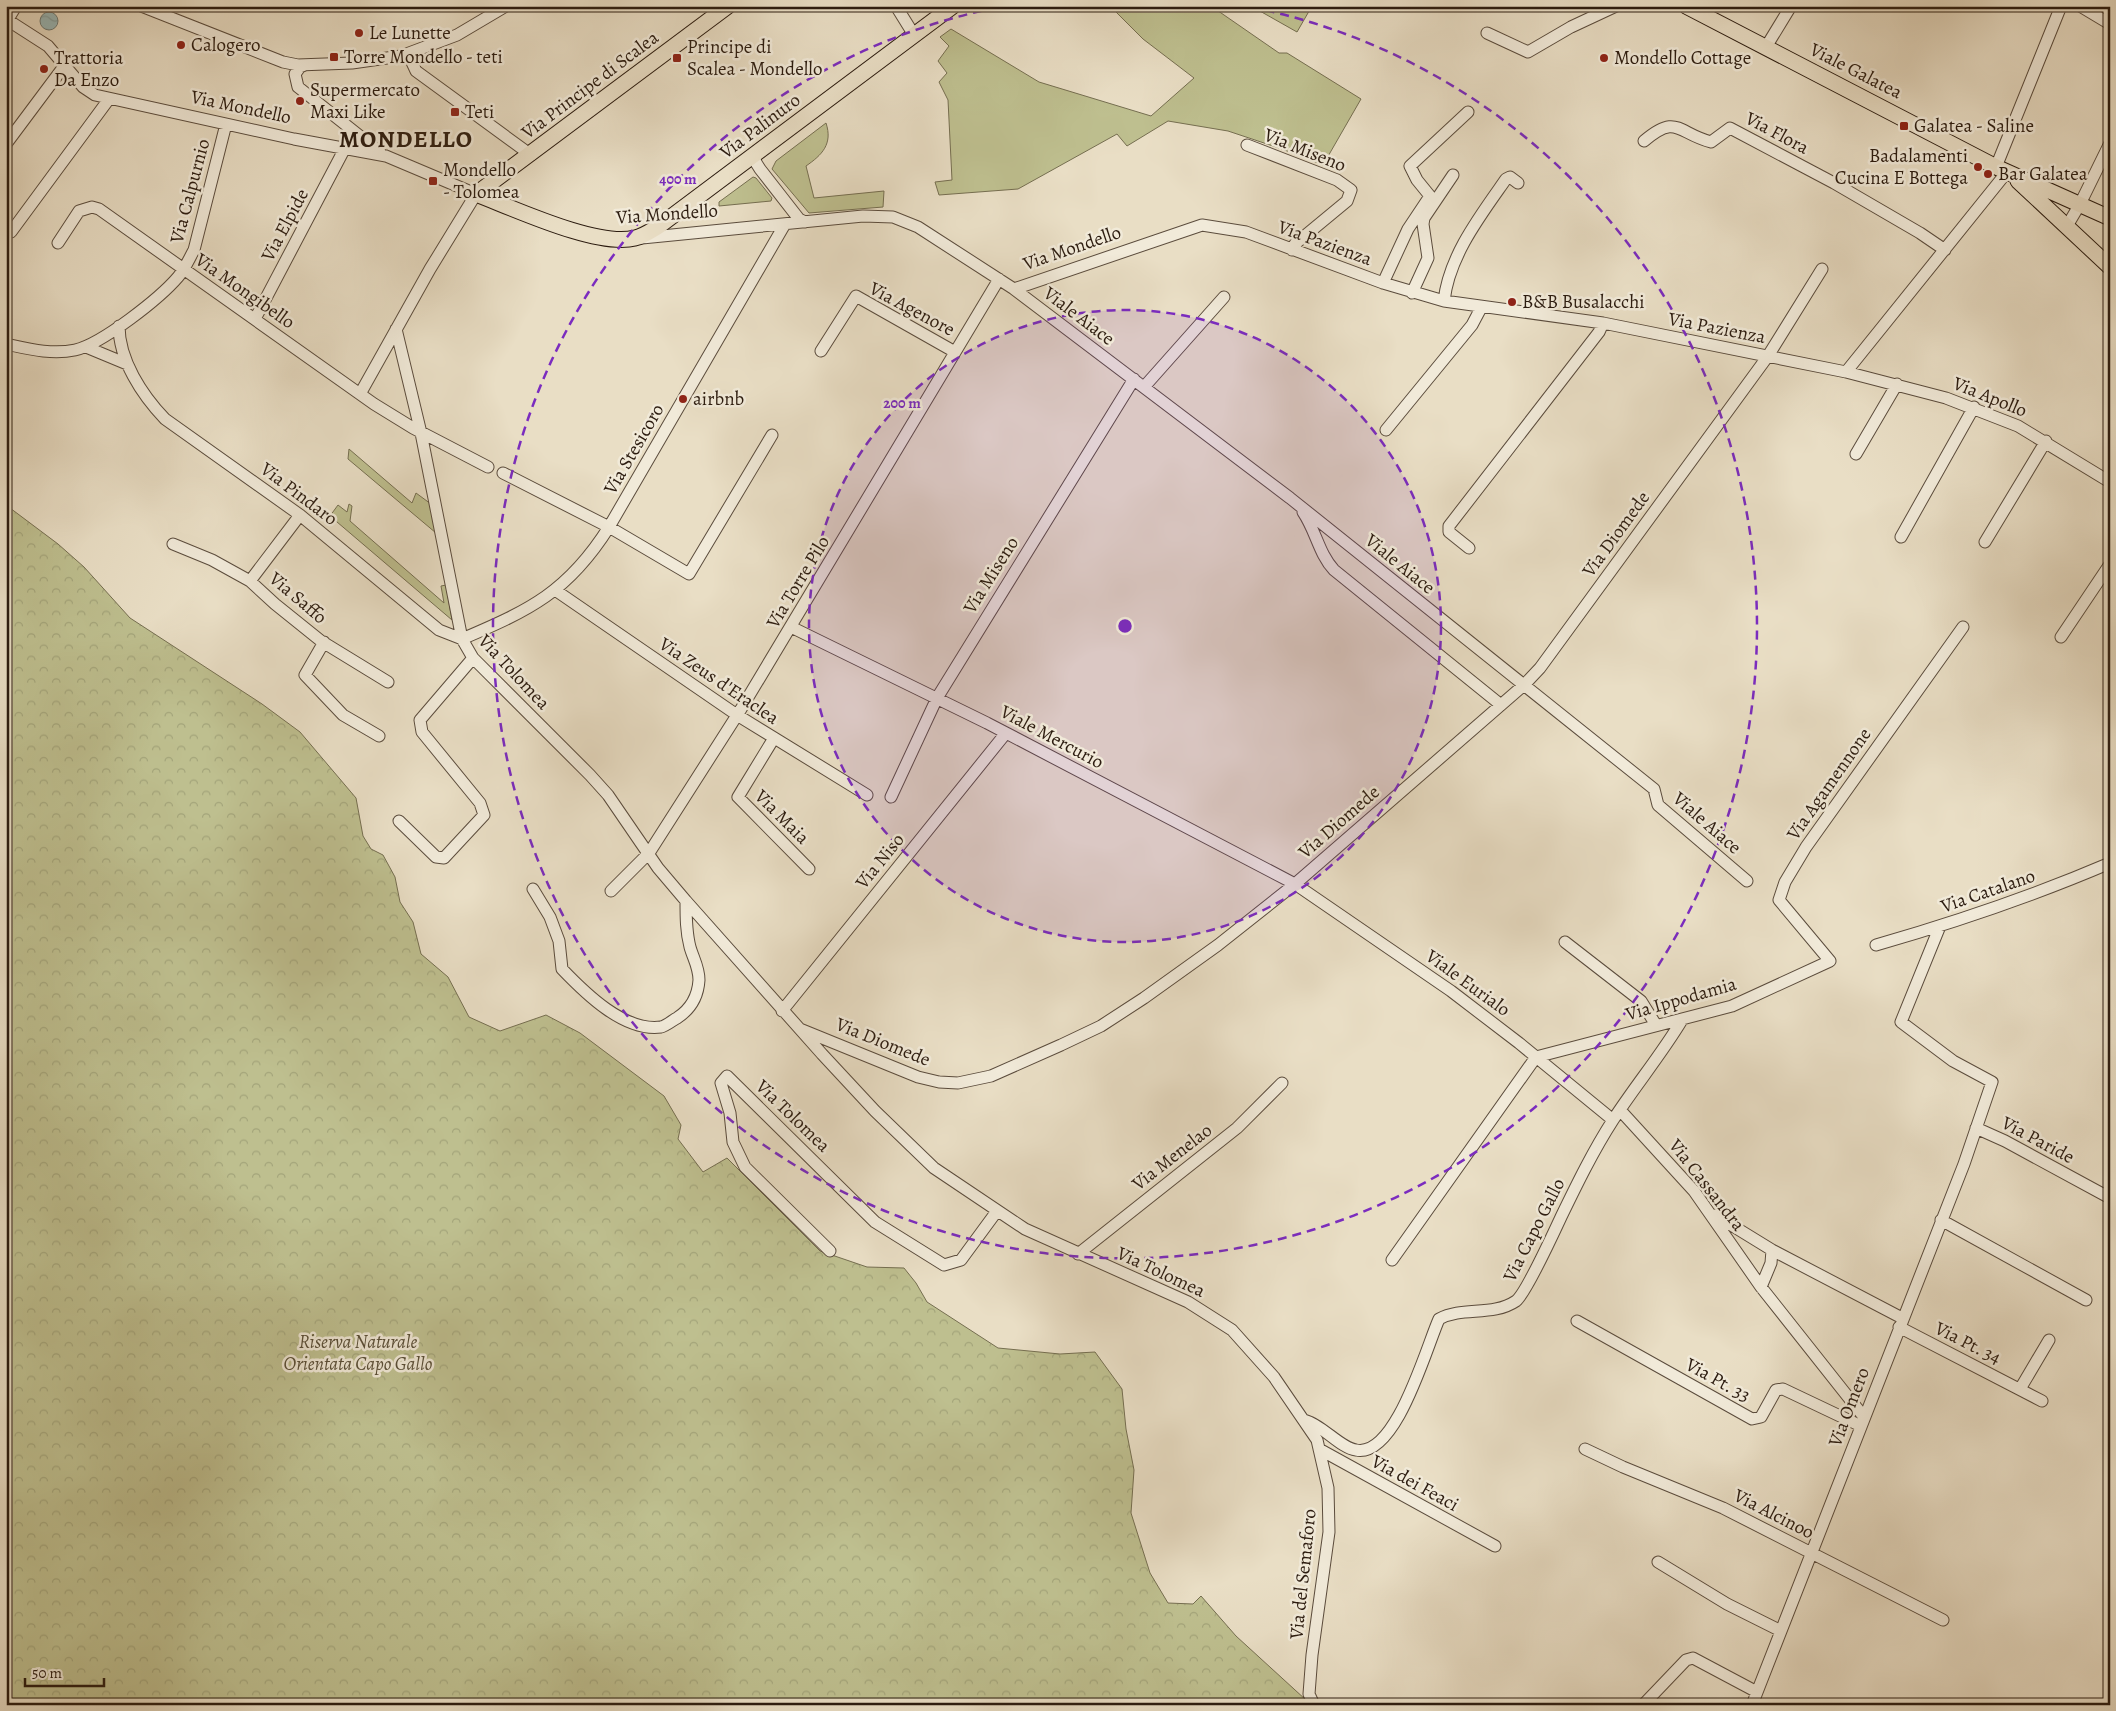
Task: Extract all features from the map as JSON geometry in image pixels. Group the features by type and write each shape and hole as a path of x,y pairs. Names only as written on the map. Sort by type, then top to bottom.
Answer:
{"main road":[{"name":"Via Principe di Scalea","path":"476,194 531,155 728,6"},
{"name":"Via Palinuro","path":"635,238 659,226 953,6"},
{"name":"Viale Galatea","path":"1686,6 2002,169"},
{"path":"2002,169 2110,218"},
{"path":"2002,169 2110,266"},
{"name":"Via Mondello","path":"476,194 586,234 618,240 635,238"}],"street":[{"path":"6,144 66,65 48,46 7,19 16,6"},
{"path":"141,6 283,62 305,65 376,61 420,49 457,35 506,6"},
{"path":"896,6 914,35"},
{"path":"1487,33 1528,52 1571,27 1616,6"},
{"path":"1766,47 1790,6"},
{"path":"1846,372 1944,250 2002,169 2061,6"},
{"path":"2080,6 2110,24"},
{"path":"420,49 410,58 416,71 531,155"},
{"name":"Via Mondello","path":"66,65 83,87 96,95 226,124 386,156 476,194"},
{"path":"305,65 300,67 295,74 295,82 300,89 386,156"},
{"path":"11,232 109,99"},
{"path":"1383,283 1408,229 1430,196 1417,180 1410,166 1468,112"},
{"name":"Via Calpurnio","path":"6,344 54,352 86,347 119,326 168,288 184,269 194,250 226,124"},
{"name":"Via Flora","path":"1644,140 1665,126 1674,125 1694,138 1711,142 1730,128 1911,228 1944,250"},
{"path":"2067,226 2110,143"},
{"name":"Via Miseno","path":"1247,145 1337,180 1351,190 1347,201 1295,244 1292,250"},
{"name":"Via Elpide","path":"255,318 345,148"},
{"path":"756,155 755,162 760,169 799,219 805,222"},
{"path":"1412,293 1428,258 1423,224 1424,218 1453,175"},
{"path":"1444,301 1449,271 1468,238 1506,179 1510,177 1518,183"},
{"path":"360,394 476,194"},
{"name":"Via Mongibello","path":"58,243 74,216 85,208 92,207 255,318 360,394 421,433 488,467"},
{"name":"Via Mondello","path":"635,238 863,216 893,217 935,237 1014,289 1202,225 1246,232"},
{"name":"Via Stesicoro","path":"462,639 517,614 555,590 583,565 609,527 785,224"},
{"name":"Via Pazienza","path":"1246,232 1383,283 1444,301 1481,308 1603,322 1846,372"},
{"name":"Via Diomede","path":"798,1029 824,1037 848,1050 891,1067 939,1082 958,1082 991,1076 1061,1045 1115,1016 1212,950 1295,884 1524,685 1540,668 1768,356 1822,269"},
{"name":"Via Torre Pilo","path":"610,891 649,853 737,716 999,279"},
{"name":"Viale Aiace","path":"1014,289 1290,498 1654,789 1658,805 1747,881"},
{"name":"Via Agenore","path":"821,351 856,296 956,352"},
{"path":"1144,387 1224,297"},
{"path":"1386,430 1472,325 1481,308"},
{"path":"1469,548 1450,532 1449,526 1599,332 1603,322"},
{"name":"Via Pindaro","path":"119,326 119,335 127,364 154,407 165,419 300,515 440,630 462,639"},
{"name":"Via Tolomea","path":"396,329 421,433 462,639 473,658 602,788 658,868 686,902 798,1029 875,1111 934,1168 1025,1230 1188,1302 1232,1330 1274,1377 1304,1420"},
{"path":"86,347 127,364"},
{"name":"Via Apollo","path":"1846,372 1897,384 1974,407 2018,426 2046,441 2110,482"},
{"name":"Via Miseno","path":"891,797 937,698 1134,379"},
{"path":"1856,454 1897,384"},
{"path":"1901,537 1974,407"},
{"path":"503,473 609,527 689,574 772,435"},
{"path":"1985,542 2046,441"},
{"path":"1290,498 1309,521 1324,556 1334,570 1501,705"},
{"name":"Via Saffo","path":"250,581 300,515"},
{"name":"Via Saffo","path":"173,544 212,560 250,581 274,604 324,642 388,682"},
{"path":"2062,637 2110,564"},
{"name":"Via Zeus d'Eraclea","path":"555,590 737,716 867,795"},
{"name":"Viale Mercurio","path":"792,627 1006,733 1295,884"},
{"name":"Via Agamennone","path":"1830,961 1779,900 1785,882 1843,794 1963,627"},
{"name":"Via Saffo","path":"324,642 305,675 343,715 379,736"},
{"path":"399,821 436,856 444,858 484,815 480,803 422,732 420,720 473,658"},
{"name":"Via Niso","path":"782,1010 1006,733"},
{"name":"Via Maia","path":"774,738 738,797 809,869"},
{"name":"Via Catalano","path":"1876,945 1940,926 2052,888 2110,863"},
{"name":"Viale Eurialo","path":"1295,884 1451,991 1536,1056 1613,1120"},
{"path":"532,889 550,917 559,941 562,968 566,973 613,1014 631,1024 662,1027 688,1012 695,999 699,979 696,961 690,949 686,928 686,902"},
{"name":"Via Omero","path":"1752,1705 1941,1220 1992,1082 1953,1061 1901,1022 1940,926"},
{"path":"1564,942 1641,1001 1656,1025"},
{"name":"Via Ippodamia","path":"1536,1056 1732,1006 1830,961"},
{"name":"Via Capo Gallo","path":"1304,1420 1316,1423 1355,1450 1370,1450 1380,1441 1401,1415 1439,1319 1449,1314 1480,1312 1501,1308 1518,1300 1539,1262 1592,1154 1613,1120 1663,1052 1682,1020"},
{"path":"1392,1260 1536,1056"},
{"name":"Via Tolomea","path":"830,1251 745,1167 733,1142 730,1113 721,1083 728,1076 875,1222 944,1265 960,1260 997,1211"},
{"name":"Via Menelao","path":"1078,1254 1238,1128 1282,1083"},
{"name":"Via Cassandra","path":"1620,1110 1694,1191 1761,1287"},
{"name":"Via Paride","path":"1977,1125 2110,1198"},
{"path":"1694,1191 1718,1218 1901,1322"},
{"path":"1941,1220 2086,1300"},
{"path":"1772,1250 1771,1263 1761,1287 1863,1421"},
{"name":"Via Pt. 33","path":"1577,1321 1752,1419 1761,1417 1776,1390 1783,1389 1863,1421"},
{"name":"Via Pt. 34","path":"1901,1322 2042,1401"},
{"path":"2020,1389 2049,1340"},
{"name":"Via del Semaforo","path":"1304,1420 1317,1440 1328,1488 1329,1532 1312,1655 1309,1694 1314,1705"},
{"name":"Via Alcinoo","path":"1585,1448 1623,1467 1723,1508 1943,1620"},
{"name":"Via dei Feaci","path":"1320,1449 1495,1546"},
{"path":"1658,1562 1727,1604 1781,1631"},
{"path":"1642,1705 1686,1660 1693,1658 1757,1692"}],"green space":[{"path":"1110,6 1211,6 1279,53 1287,53 1361,99 1323,165 1228,131 1168,121 1127,146 1117,134 1018,189 939,195 935,182 952,180 948,100 939,82 947,73 938,61 949,46 940,37 951,29 1039,82 1151,116 1194,78 1143,39"},
{"path":"1251,6 1312,6 1297,32"},
{"path":"826,123 828,137 825,148 817,158 806,166 814,198 884,191 883,207 809,213 772,169 776,161"},
{"path":"753,177 756,178 772,198 771,201 719,206 719,202"},
{"path":"349,449 412,503 416,493 431,504 436,533 348,459"},
{"path":"349,504 352,506 350,521 444,603 441,586 446,585 452,620 330,516 338,505 347,512"},
{"name":"Riserva Naturale Orientata Capo Gallo","path":"6,505 58,544 84,567 130,618 262,704 300,732 356,798 363,836 371,849 383,855 395,877 400,902 413,922 421,954 448,977 469,1017 500,1031 546,1015 580,1033 664,1096 681,1125 678,1139 703,1172 727,1158 820,1251 867,1267 904,1268 916,1283 927,1302 998,1348 1060,1354 1095,1352 1122,1389 1126,1429 1134,1470 1131,1513 1150,1573 1168,1603 1193,1604 1201,1596 1236,1636 1306,1700 1308,1705 6,1705"}],"water":[{"path":"49,12 55,15 58,21 55,27 49,30 43,27 40,21 43,15"}],"place":[{"name":"Le Lunette","path":"359,33"},
{"name":"Calogero","path":"181,45"},
{"name":"Torre Mondello - teti","path":"334,57"},
{"name":"Principe di Scalea - Mondello","path":"677,58"},
{"name":"Mondello Cottage","path":"1604,58"},
{"name":"Trattoria Da Enzo","path":"44,69"},
{"name":"Supermercato Maxi Like","path":"300,101"},
{"name":"Teti","path":"455,112"},
{"name":"Galatea - Saline","path":"1904,126"},
{"name":"Badalamenti Cucina E Bottega","path":"1978,167"},
{"name":"Bar Galatea","path":"1988,174"},
{"name":"Mondello - Tolomea","path":"433,181"},
{"name":"B&B Busalacchi","path":"1512,302"},
{"name":"airbnb","path":"683,399"}],"district":[{"name":"MONDELLO","path":"406,139"}]}
